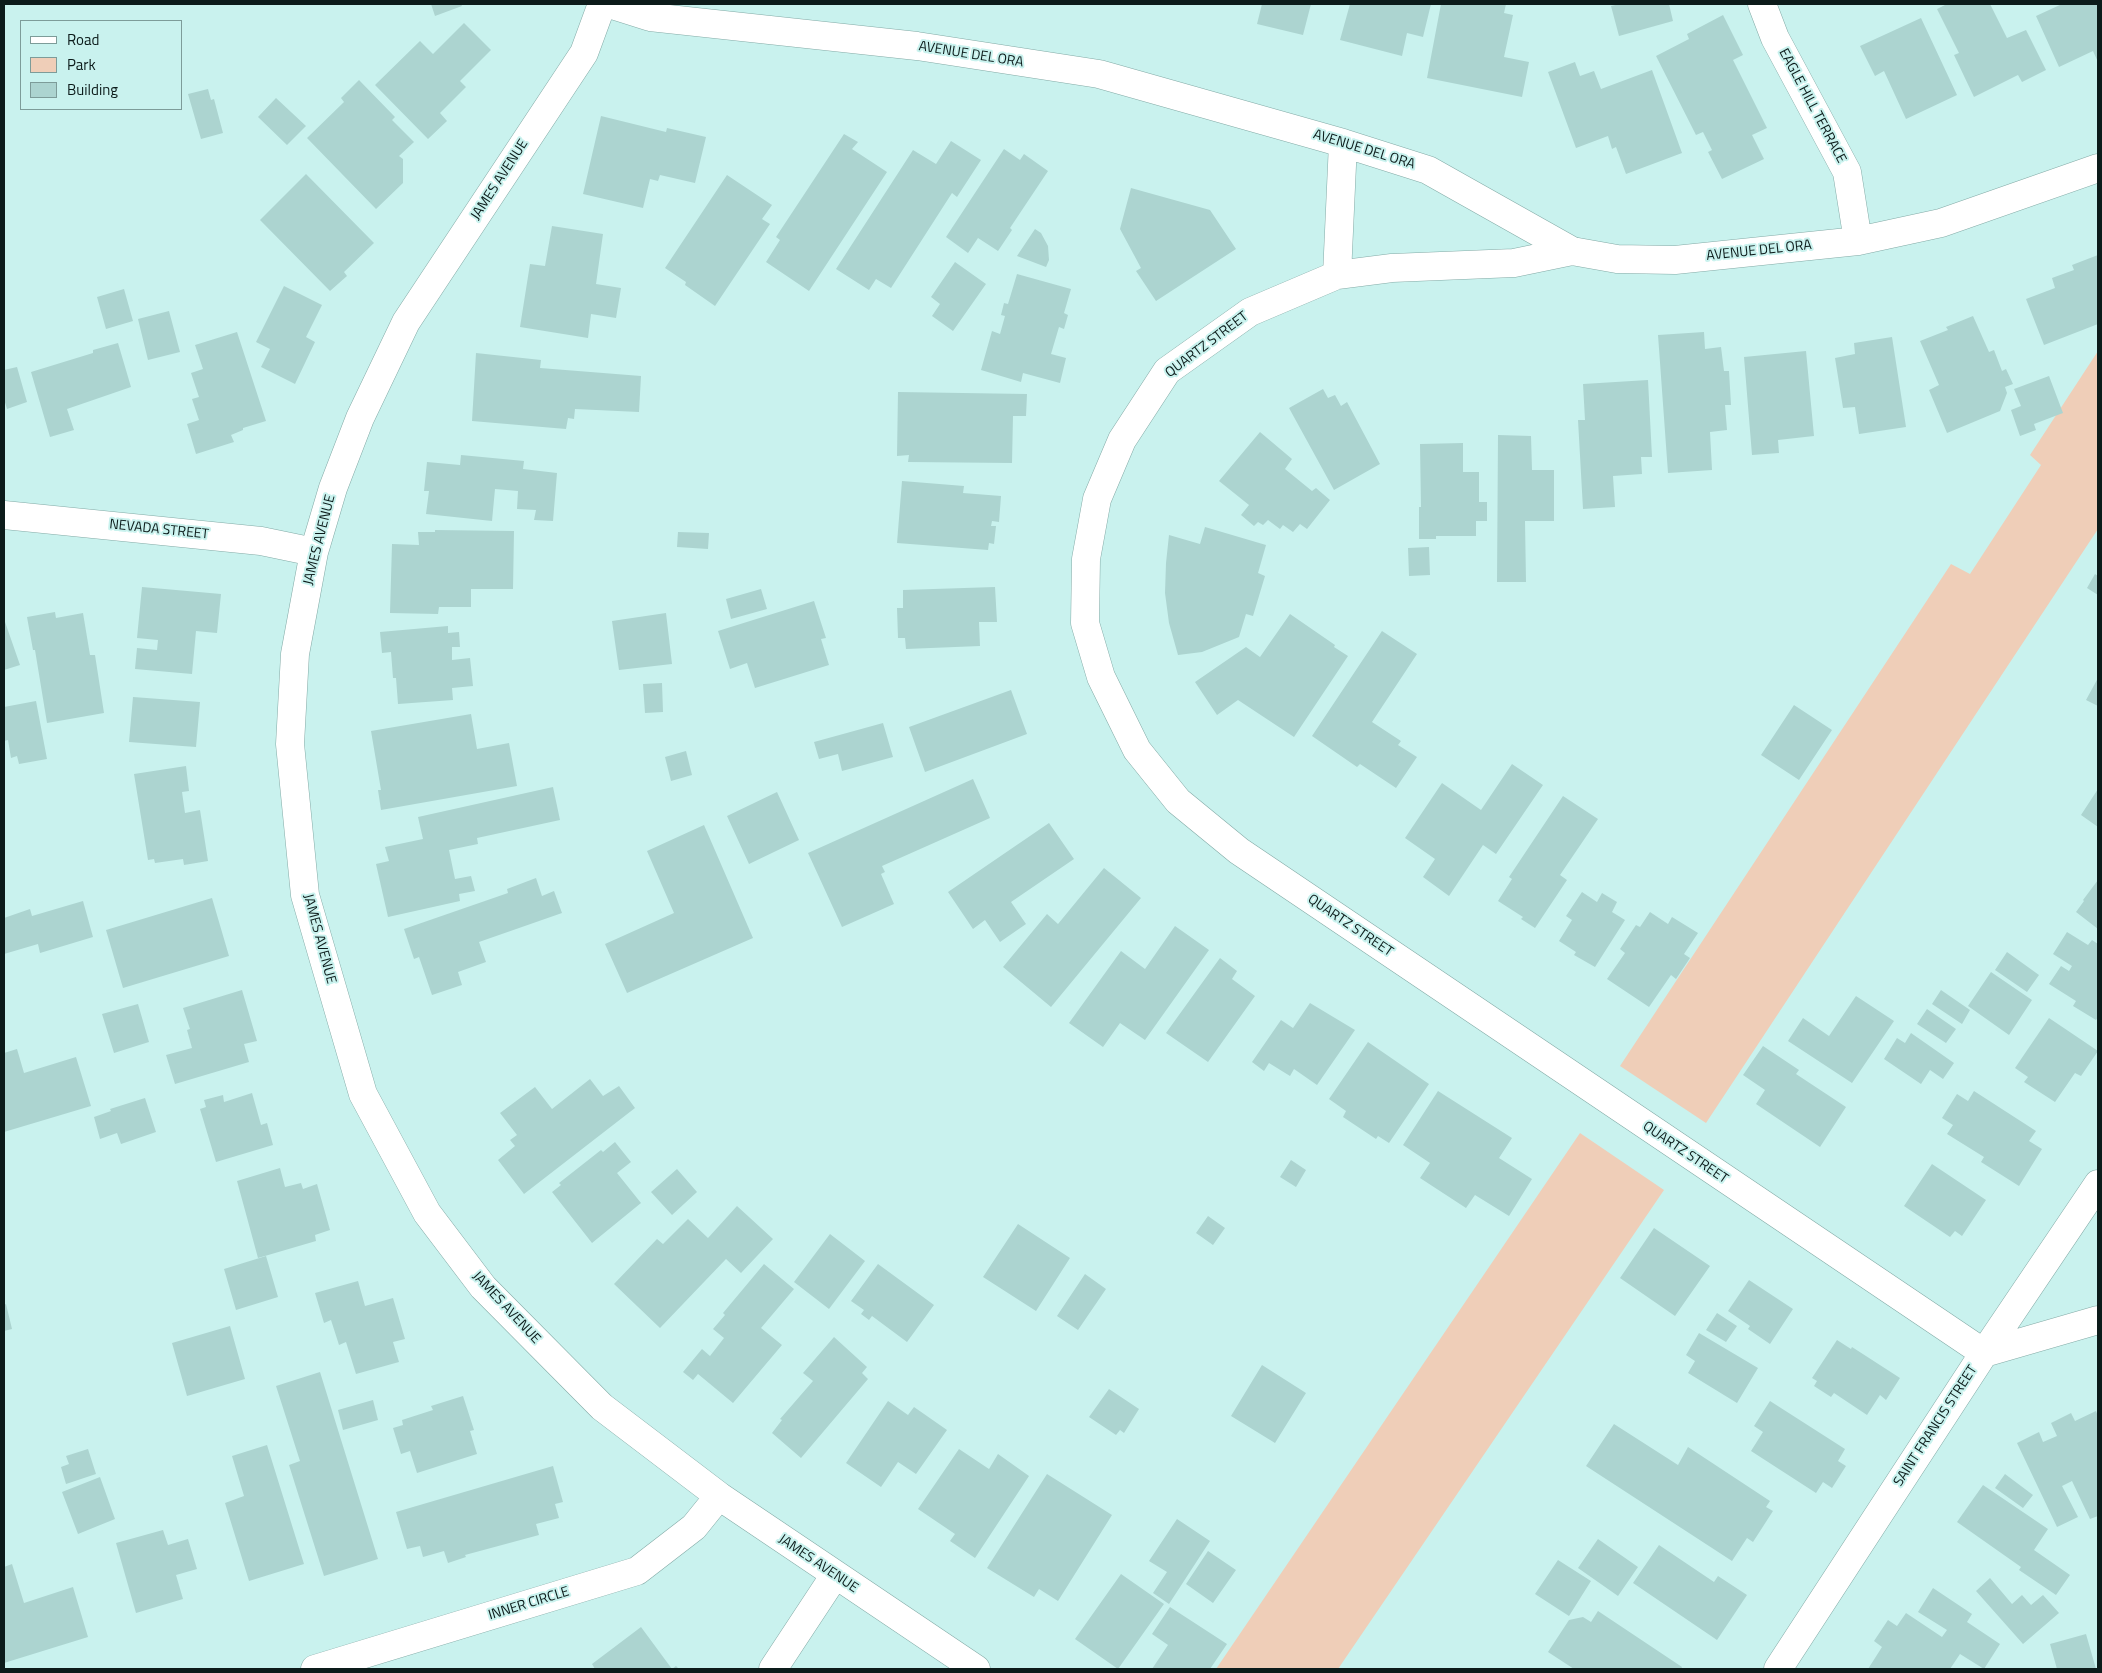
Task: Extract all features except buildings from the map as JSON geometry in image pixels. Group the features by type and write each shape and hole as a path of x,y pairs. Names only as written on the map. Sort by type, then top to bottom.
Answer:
{"street":[{"name":"JAMES AVENUE","path":"602,4 584,52 406,322 360,418 333,488 314,552 295,654 290,744 305,895 363,1094 428,1213 483,1287 602,1406 719,1496 835,1576 976,1669"},
{"name":"AVENUE DEL ORA","path":"609,4 650,17 917,46 1099,74 1343,143 1428,170 1572,250 1617,259 1675,260 1858,241 1941,224 2098,168"},
{"name":"EAGLE HILL TERRACE","path":"1762,4 1775,38 1847,172 1858,241"},
{"path":"1336,275 1343,143"},
{"name":"QUARTZ STREET","path":"1572,250 1514,263 1392,268 1336,275 1250,312 1167,371 1118,448 1097,499 1086,559 1085,623 1101,677 1137,750 1178,801 1239,851 1984,1353"},
{"name":"NEVADA STREET","path":"4,515 261,541 314,552"},
{"name":"SAINT FRANCIS STREET","path":"1778,1669 1984,1353 2098,1184"},
{"path":"1984,1353 2098,1320"},
{"name":"INNER CIRCLE","path":"315,1669 637,1571 694,1527 719,1496"},
{"path":"773,1669 835,1576"}],"green space":[{"path":"2098,351 2098,529 1706,1123 1620,1066 1951,564 1970,574 2041,465 2030,455"},
{"path":"1580,1133 1664,1190 1338,1669 1216,1669"}]}
